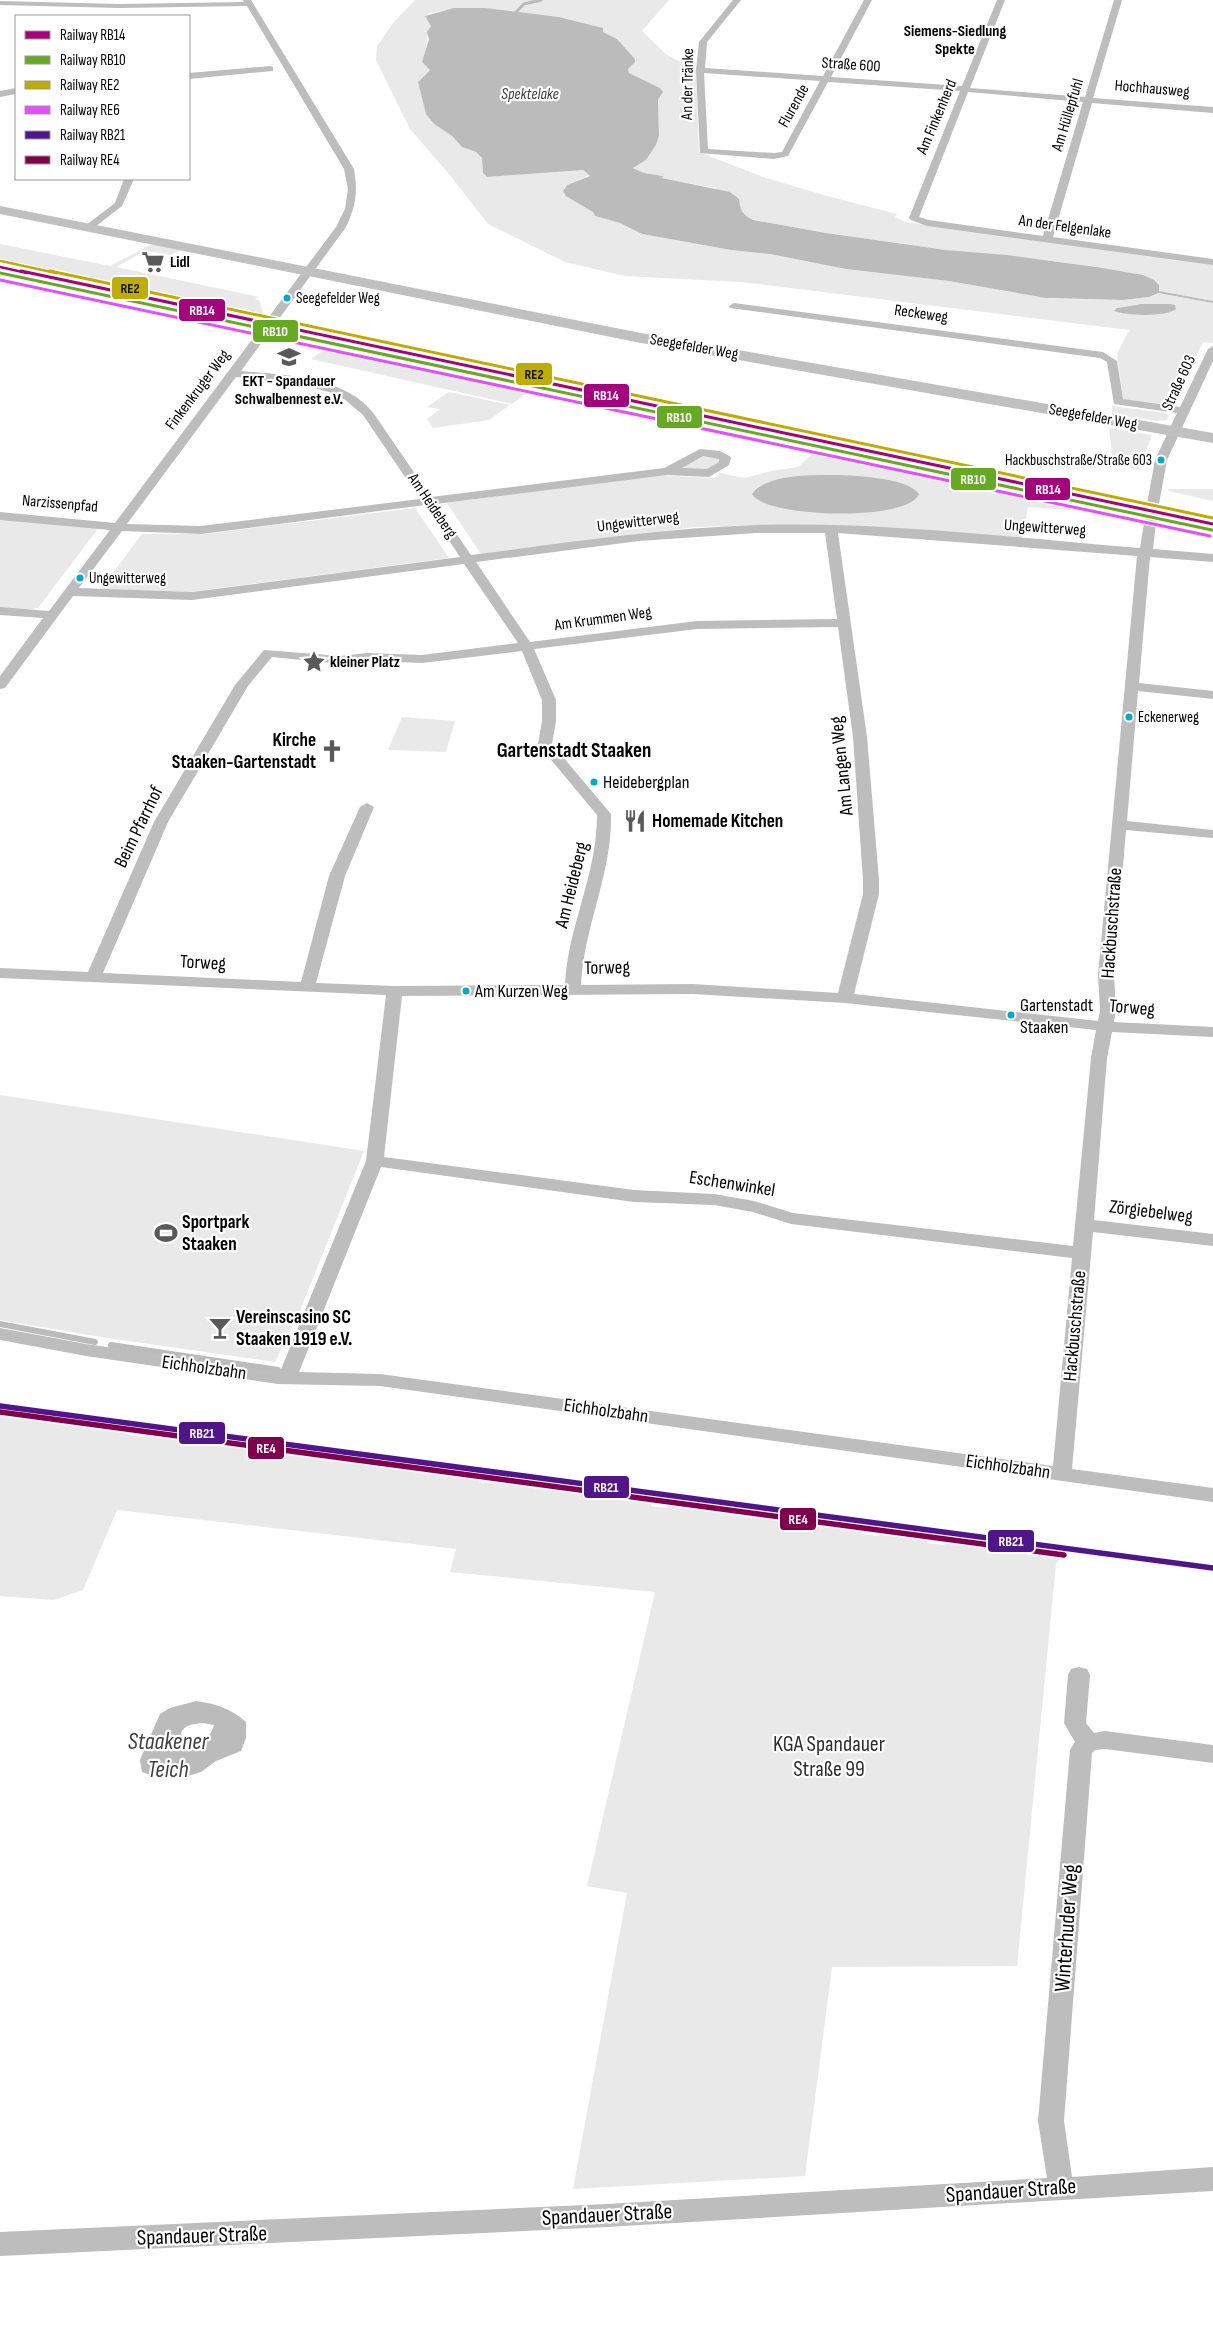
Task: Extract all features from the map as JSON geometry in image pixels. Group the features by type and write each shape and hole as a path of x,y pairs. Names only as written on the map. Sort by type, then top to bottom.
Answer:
{"street":[{"name":"An der Tränke","path":"703,151 700,70 703,42 737,0"},
{"name":"Flurende","path":"703,151 782,156 868,0"},
{"name":"Am Finkenherd","path":"914,218 961,96 966,89 1001,0"},
{"name":"Am Hüllepfuhl","path":"1047,239 1118,0"},
{"path":"0,3 75,5 248,2"},
{"name":"Finkenkruger Weg","path":"0,685 307,271 332,240 346,218 353,199 353,179 329,134 248,2"},
{"path":"70,15 75,5"},
{"path":"190,76 270,69"},
{"name":"Straße 600","path":"700,70 1089,99"},
{"path":"0,94 15,91"},
{"name":"Hochhausweg","path":"1089,99 1213,110"},
{"path":"88,228 119,204 129,180"},
{"name":"Seegefelder Weg","path":"0,210 641,338 1213,438"},
{"name":"An der Felgenlake","path":"914,218 927,223 1213,262"},
{"name":"Reckeweg","path":"734,306 1103,355 1112,361 1118,402 1184,411"},
{"name":"Straße 603","path":"1174,431 1208,372 1213,349"},
{"name":"Am Heideberg","path":"232,373 305,382 346,396 360,404 429,501 527,647 547,692 549,711 545,744 591,795 604,814 605,826 600,873 575,957 573,989"},
{"path":"1153,504 1161,460 1174,431"},
{"path":"118,527 159,530 201,530 667,471"},
{"name":"Narzissenpfad","path":"0,516 118,527"},
{"name":"Hackbuschstraße","path":"1062,1474 1099,1058 1108,1012 1106,975 1144,552 1148,547 1150,523"},
{"name":"Ungewitterweg","path":"70,592 192,596 687,532 831,528 1213,558"},
{"name":"Am Langen Weg","path":"831,528 860,737 871,880 871,894 846,998"},
{"path":"0,611 53,615"},
{"name":"Am Krummen Weg","path":"269,653 342,660 367,657 422,659 697,625 845,623"},
{"name":"Beim Pfarrhof","path":"93,978 161,822 242,686 269,653"},
{"path":"1132,686 1213,695"},
{"path":"307,988 337,876 367,807"},
{"path":"1120,826 1213,834"},
{"name":"Torweg","path":"0,972 93,978 395,991 693,989 846,998 1105,1026 1213,1032"},
{"path":"286,1378 375,1161 395,991"},
{"name":"Eschenwinkel","path":"375,1161 634,1196 672,1196 769,1209 791,1218 1082,1252"},
{"name":"Zörgiebelweg","path":"1084,1225 1213,1240"},
{"name":"Eichholzbahn","path":"0,1334 92,1351 278,1378 380,1380 1213,1495"},
{"path":"1079,1675 1075,1723 1089,1742 1105,1740 1213,1754"},
{"name":"Winterhuder Weg","path":"1061,2188 1051,2121 1081,1750 1089,1742"},
{"name":"Spandauer Straße","path":"0,2244 322,2231 1213,2178"}],"green space":[{"path":"415,0 669,0 642,31 667,55 696,70 699,152 763,177 897,214 895,217 905,222 1213,264 1213,301 1158,291 1157,282 1136,274 1062,262 946,250 826,233 753,220 745,215 738,205 715,188 644,173 633,168 646,160 656,145 659,136 658,100 662,95 660,88 629,73 628,69 635,62 635,59 617,39 602,32 603,28 565,18 491,9 460,8 429,13 425,16 431,26 422,62 430,69 418,82 426,114 434,124 452,136 462,147 476,152 482,158 483,173 487,177 583,170 590,175 564,187 564,193 593,212 595,216 620,223 642,234 731,250 770,254 846,269 949,281 1053,299 1123,300 1149,297 1157,293 1213,303 1213,343 1203,342 1172,406 1123,400 1117,354 1129,330 741,282 625,276 565,262 488,224 449,174 410,129 376,60 377,46 394,22","holes":["1138,304 1170,304 1176,306 1173,311 1145,314 1120,313 1117,308"]},
{"path":"0,244 110,266 152,244 181,250 170,255 145,251 116,267 259,297 255,299 259,300 265,318 0,263"},
{"path":"327,348 531,390 512,404 311,359"},
{"path":"449,392 510,405 489,420 433,428 427,419 440,409 427,407"},
{"path":"1112,406 1166,413 1169,415 1167,420 1156,421 1112,414"},
{"path":"1109,428 1152,435 1139,468 1142,470 1113,464"},
{"path":"794,447 876,466 895,466 1132,517 1131,522 1085,511 1028,507 1022,540 757,525 695,527 481,554 447,503 653,475 715,478 720,473 744,478 798,467 811,455"},
{"path":"697,455 716,455 722,461 713,469 686,469 683,465"},
{"path":"1169,489 1213,489 1213,501 1168,491"},
{"path":"415,508 449,558 190,592 101,589 142,534 203,534"},
{"path":"0,518 93,526 97,530 38,608 29,610 0,608"},
{"path":"402,717 455,721 446,752 388,750"},
{"name":"Sportpark Staaken","path":"0,1095 364,1151 301,1308 275,1362 107,1338 0,1320"},
{"name":"KGA Spandauer Straße 99","path":"0,1415 130,1432 129,1435 144,1437 146,1434 318,1457 317,1460 333,1462 334,1459 480,1479 479,1482 495,1484 496,1482 651,1502 651,1506 667,1508 668,1505 800,1522 800,1525 816,1527 817,1525 862,1531 862,1534 879,1536 879,1533 927,1540 927,1543 944,1545 945,1542 1060,1558 1056,1564 1017,1966 832,1967 805,2176 573,2189 627,1893 587,1886 655,1592 450,1572 456,1549 117,1510 83,1590 54,1600 0,1596"}],"water":[{"name":"Spektelake","path":"454,8 485,8 559,17 603,28 603,32 617,39 635,59 635,62 628,69 629,73 660,88 663,92 658,100 659,136 656,145 646,160 633,168 644,173 663,176 662,178 730,192 739,199 744,214 753,220 826,233 946,250 1006,255 1143,275 1154,280 1159,285 1159,291 1213,301 1213,303 1158,293 1149,297 1123,300 1046,298 949,281 846,269 770,254 731,250 642,234 620,223 595,216 593,212 566,196 563,191 567,185 590,176 583,170 487,177 483,173 482,158 476,152 462,147 452,136 434,124 426,114 418,82 430,70 422,62 429,39 427,32 431,26 425,16"},
{"path":"1141,304 1170,304 1175,305 1176,309 1171,312 1146,315 1114,311 1117,308"},
{"path":"830,475 878,478 903,484 913,488 919,494 909,503 890,509 865,513 836,514 782,508 762,502 752,494 767,483 788,477"},
{"name":"Staakener Teich","path":"196,1701 216,1705 234,1713 246,1722 246,1738 241,1751 216,1761 201,1772 181,1778 157,1777 142,1772 140,1760 160,1714 170,1708","holes":["203,1723 214,1725 206,1739 201,1742 183,1739 181,1733 187,1726"]}],"waterway":[{"path":"516,12 524,4 541,0"},
{"path":"0,1324 95,1342"},
{"path":"111,1345 278,1370"}],"tunnel":[{"path":"1150,523 1153,504"}],"rail line":[{"name":"RE2","path":"1,261 1213,518"},
{"name":"RB14","path":"0,267 1213,524"},
{"name":"RB10","path":"0,273 1212,530"},
{"name":"RE6","path":"0,280 1210,536"},
{"name":"RB21","path":"0,1406 1213,1568"},
{"name":"RE4","path":"0,1412 1064,1555"}],"place":[{"name":"Lidl","path":"153,262"},
{"name":"Seegefelder Weg","path":"287,298"},
{"name":"EKT - Spandauer Schwalbennest e.V.","path":"289,357"},
{"name":"Hackbuschstraße/Straße 603","path":"1161,460"},
{"name":"Ungewitterweg","path":"80,578"},
{"name":"kleiner Platz","path":"314,662"},
{"name":"Eckenerweg","path":"1129,717"},
{"name":"Kirche Staaken-Gartenstadt","path":"332,751"},
{"name":"Heidebergplan","path":"594,782"},
{"name":"Homemade Kitchen","path":"635,821"},
{"name":"Am Kurzen Weg","path":"466,991"},
{"name":"Gartenstadt Staaken","path":"1011,1015"},
{"name":"Sportpark Staaken","path":"166,1233"},
{"name":"Vereinscasino SC Staaken 1919 e.V.","path":"220,1328"}],"district":[{"name":"Siemens-Siedlung Spekte","path":"955,40"},
{"name":"Gartenstadt Staaken","path":"574,750"}]}
